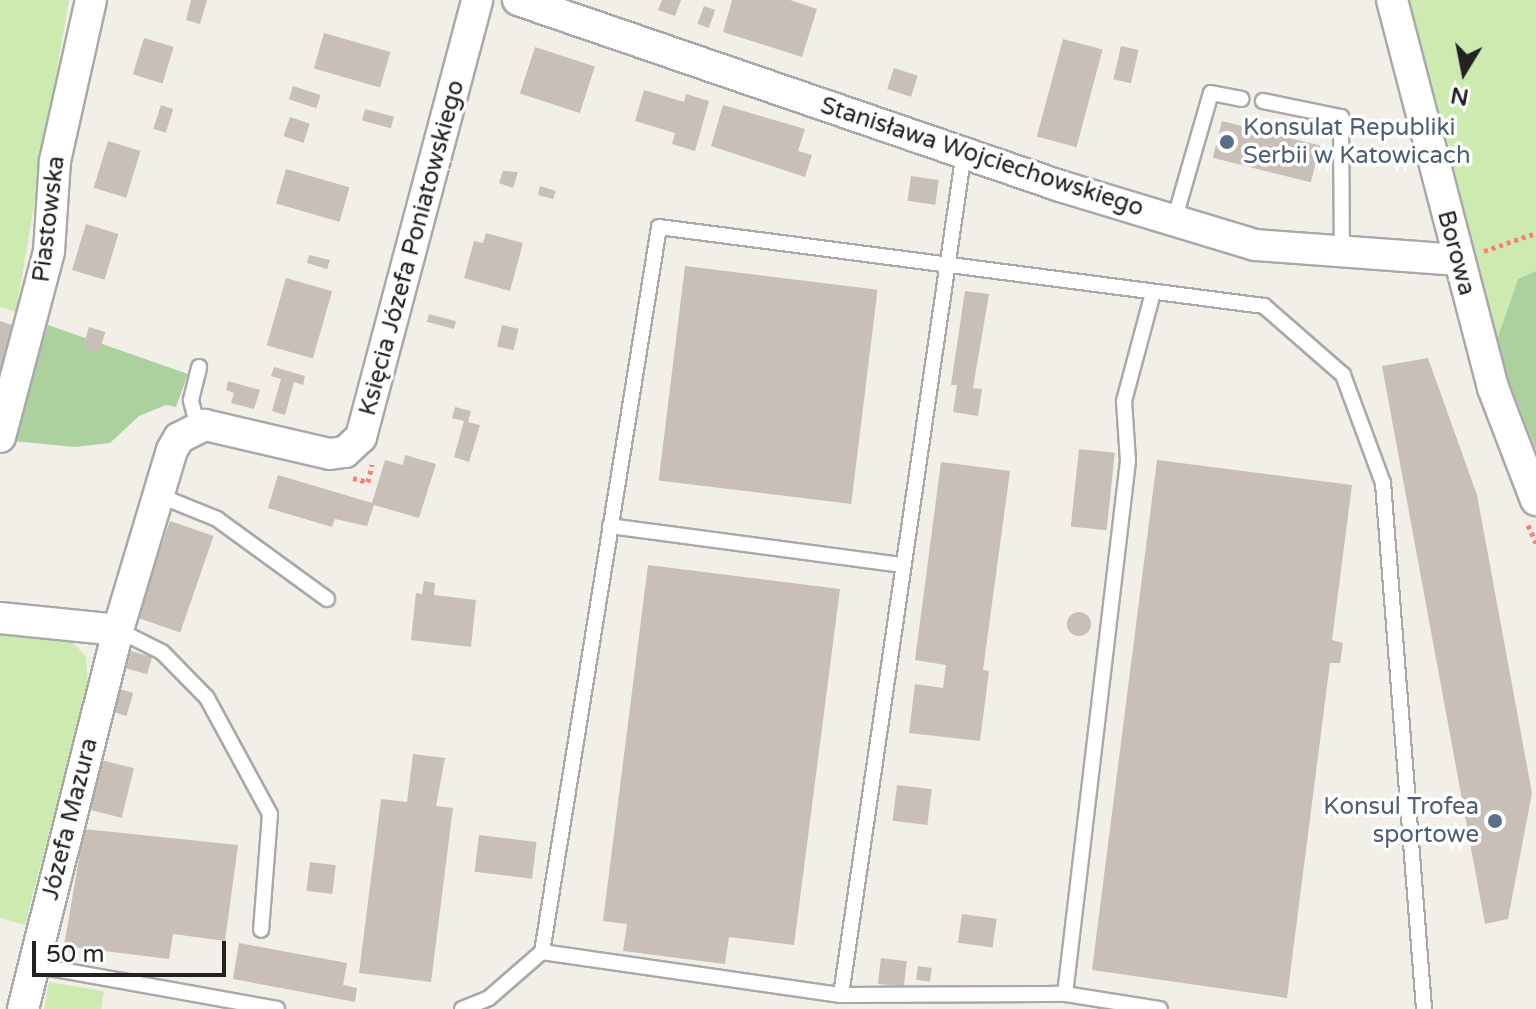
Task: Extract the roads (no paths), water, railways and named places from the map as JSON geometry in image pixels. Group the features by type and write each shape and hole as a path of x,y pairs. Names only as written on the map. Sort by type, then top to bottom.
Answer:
{"street":[{"name":"Piastowska","path":"0,437 43,279 55,161 91,0"},
{"name":"Księcia Józefa Poniatowskiego","path":"198,427 220,425 337,455 361,437 477,0"},
{"name":"Stanisława Wojciechowskiego","path":"518,0 964,152 1255,245 1457,260"},
{"name":"Borowa","path":"1392,0 1457,260 1493,388 1536,500"},
{"path":"0,618 118,630 172,450 179,438 198,427"},
{"name":"Józefa Mazura","path":"23,1009 118,630"}],"lane":[{"path":"1174,221 1211,93 1241,99"},
{"path":"1263,101 1341,117 1342,251"},
{"path":"841,995 964,152"},
{"path":"462,1009 489,998 542,952 659,227 946,268 1264,306 1343,375 1383,483 1424,1009"},
{"path":"1065,994 1128,461 1124,401 1153,293"},
{"path":"198,427 191,400 199,367"},
{"path":"158,495 217,519 327,599"},
{"path":"610,526 903,565"},
{"path":"118,630 162,652 207,698 270,814 261,930"},
{"path":"542,952 841,995 1065,994 1160,1009"},
{"path":"33,965 277,1009"}],"place":[{"name":"Konsulat Republiki Serbii w Katowicach","path":"1227,142"},
{"name":"Konsul Trofea sportowe","path":"1495,821"}]}
